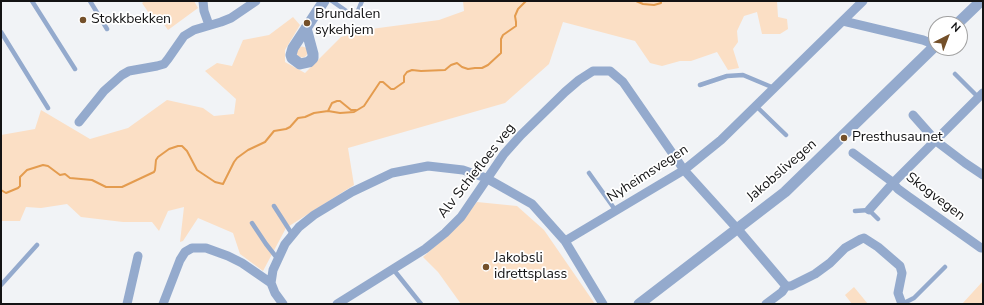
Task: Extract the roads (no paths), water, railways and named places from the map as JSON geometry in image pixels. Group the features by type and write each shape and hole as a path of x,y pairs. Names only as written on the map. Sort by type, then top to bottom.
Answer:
{"street":[{"path":"203,1 204,11 209,24"},
{"path":"79,122 104,91 122,75 129,71 164,64 184,36 209,24 218,23 231,18 256,1"},
{"path":"306,28 324,1"},
{"path":"965,16 980,1 983,4"},
{"name":"Nyheimsvegen","path":"566,241 684,170 721,140 755,105 843,21 860,2"},
{"name":"Jakobslivegen","path":"843,21 928,42"},
{"name":"Jakobslivegen","path":"638,304 773,202 795,183 928,53"},
{"name":"Alv Schiefloes veg","path":"337,304 425,249 445,234 461,217 486,178 521,135 578,80 593,71 610,71 623,82 684,170 737,228 786,286"},
{"name":"Skogvegen","path":"869,210 893,183 980,99"},
{"path":"912,115 936,141 983,175"},
{"name":"Skogvegen","path":"853,153 893,183 898,189 981,248"},
{"path":"284,304 275,293 271,283 273,270 277,258 285,244 299,226 352,192 392,173 428,166 463,170 486,178 532,204 566,241 603,304"},
{"path":"766,304 782,292 786,286 791,286 815,274 830,263 845,248 864,238 878,247 900,266 902,273 898,293 902,304"},
{"path":"163,304 180,260 185,252 192,248 206,248 228,256 271,283"},
{"path":"127,304 138,256"}],"lane":[{"path":"32,1 75,69"},
{"path":"90,1 107,29"},
{"path":"332,1 339,10 352,15 357,13 362,1"},
{"path":"1,32 48,108"},
{"name":"Skogvegen","path":"955,74 980,99"},
{"path":"700,85 727,76 743,75 774,88"},
{"path":"755,105 786,135"},
{"path":"589,173 616,211"},
{"path":"274,206 292,234"},
{"path":"855,211 869,210 878,219"},
{"path":"252,223 277,258"},
{"path":"1,285 37,245"},
{"path":"902,304 914,298 945,267"},
{"path":"393,269 421,304"}],"waterway":[{"name":"Stokkbekken","path":"1,190 6,193 18,188 20,186 20,177 27,170 43,165 48,166 60,175 65,174 70,178 92,180 106,187 122,187 154,172 158,157 169,149 178,146 182,146 187,151 197,170 215,182 223,184 237,158 248,150 265,142 274,131 290,127 298,118 314,113 328,111 340,113 354,112 364,106 380,82 383,82 391,89 394,89 404,82 404,76 407,72 412,70 445,70 451,65 457,63 468,69 482,68 488,65 501,53 501,39 503,35 516,26 515,16 518,9 526,1"},
{"name":"Stokkbekken","path":"636,1 643,4 654,5 661,3 661,1"},
{"name":"Stokkbekken","path":"328,111 332,103 337,101 340,101 351,110 356,110"}],"place":[{"name":"Stokkbekken","path":"83,20"},
{"name":"Brundalen sykehjem","path":"307,23"},
{"name":"Presthusaunet","path":"844,138"},
{"name":"Jakobsli idrettsplass","path":"486,267"}]}
